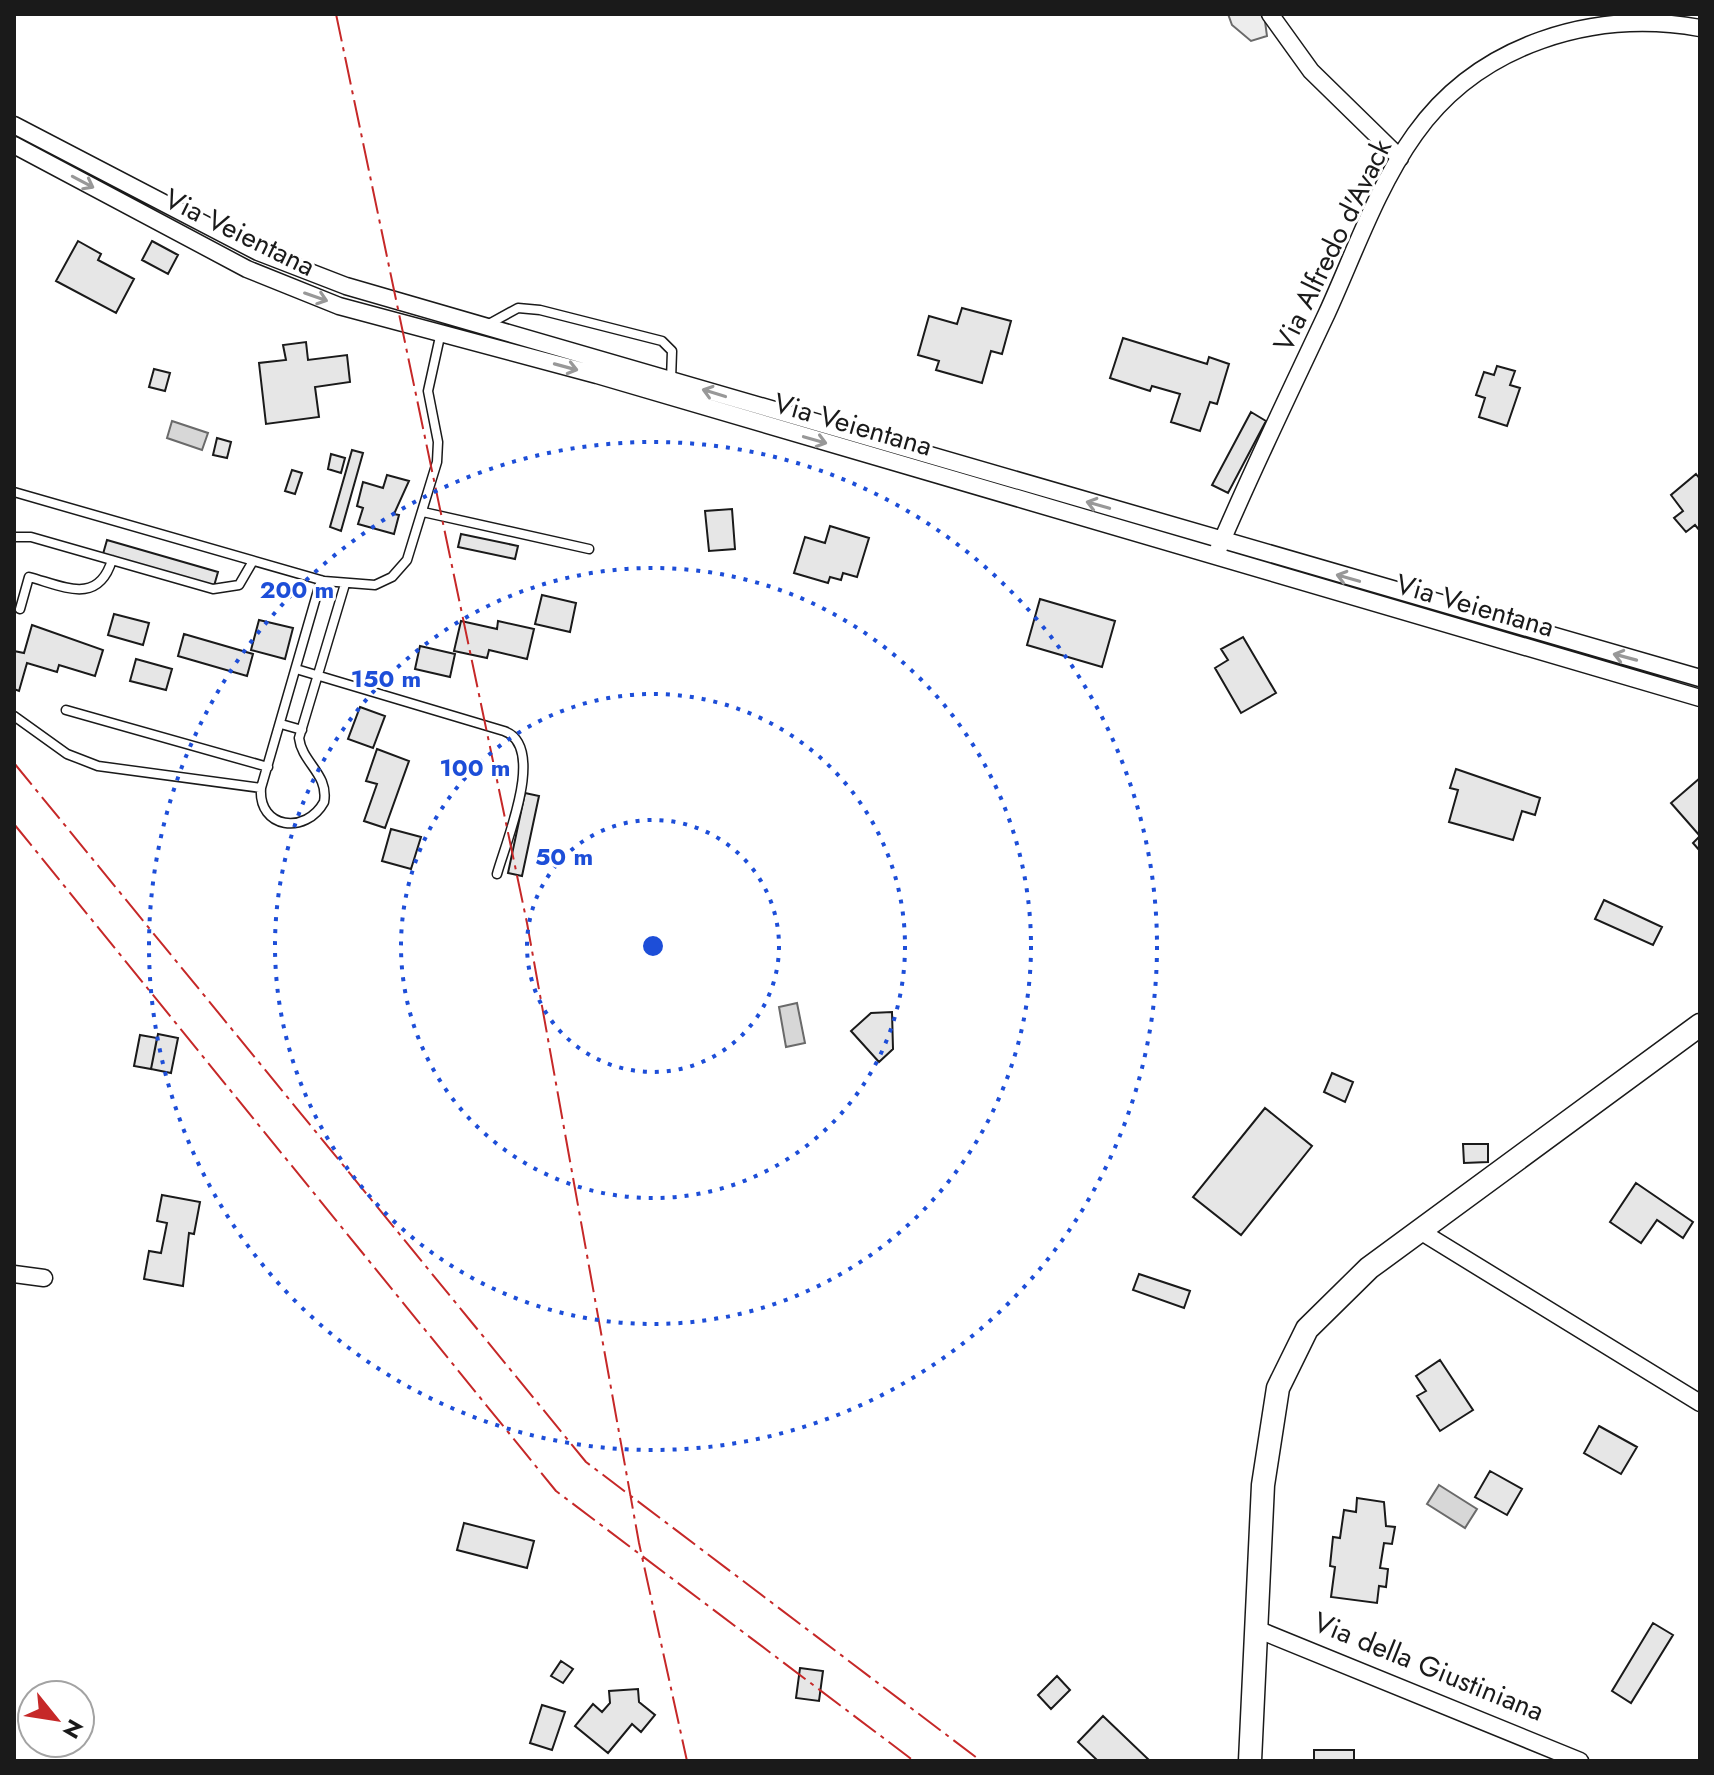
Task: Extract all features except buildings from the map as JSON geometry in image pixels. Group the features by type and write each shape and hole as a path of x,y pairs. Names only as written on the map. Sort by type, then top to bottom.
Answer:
{"street":[{"path":"1270,14 1311,71 1400,158"},
{"name":"Via Alfredo d'Avack","path":"1219,548 1400,158 1445,98 1464,81 1516,50 1560,34 1613,24 1662,23 1700,28"},
{"name":"Via Veientana","path":"14,125 258,252 346,286 671,380 1700,698"},
{"name":"Via Veientana","path":"14,145 269,279 339,306 1700,678"},
{"path":"441,332 446,315"},
{"path":"1250,1761 1263,1485 1273,1410 1287,1365 1307,1329 1369,1268 1700,1025"},
{"path":"1420,1231 1700,1403"},
{"path":"14,1274 44,1278"},
{"name":"Via della Giustiniana","path":"1254,1628 1580,1761"}],"lane":[{"path":"487,325 518,308 540,310 662,341 672,351 671,380"},
{"path":"14,492 321,580 375,585 397,574 410,554 438,456 428,391 441,332"},
{"path":"423,512 589,549"},
{"path":"14,537 31,537 213,589 229,589 244,580 253,561"},
{"path":"20,609 29,577 82,590 92,588 106,576 112,560"},
{"path":"321,580 261,788 264,808 278,822 302,822 320,809 325,799 325,786 301,748 302,730 345,584"},
{"path":"296,669 504,731 517,738 524,752 524,775 497,874"},
{"path":"66,710 268,767"},
{"path":"14,716 67,754 90,764 261,788"},
{"path":"281,724 302,730"}],"shaded area":[{"path":"1228,14 1264,14 1267,36 1251,41 1232,25"},
{"path":"172,421 208,433 202,450 167,438"},
{"path":"797,1003 805,1043 786,1047 779,1007"},
{"path":"1439,1485 1477,1509 1465,1528 1427,1504"}],"power":[{"path":"336,14 527,923 639,1543 687,1761"},
{"path":"14,763 586,1462 981,1761"},
{"path":"14,824 556,1491 914,1761"}]}
